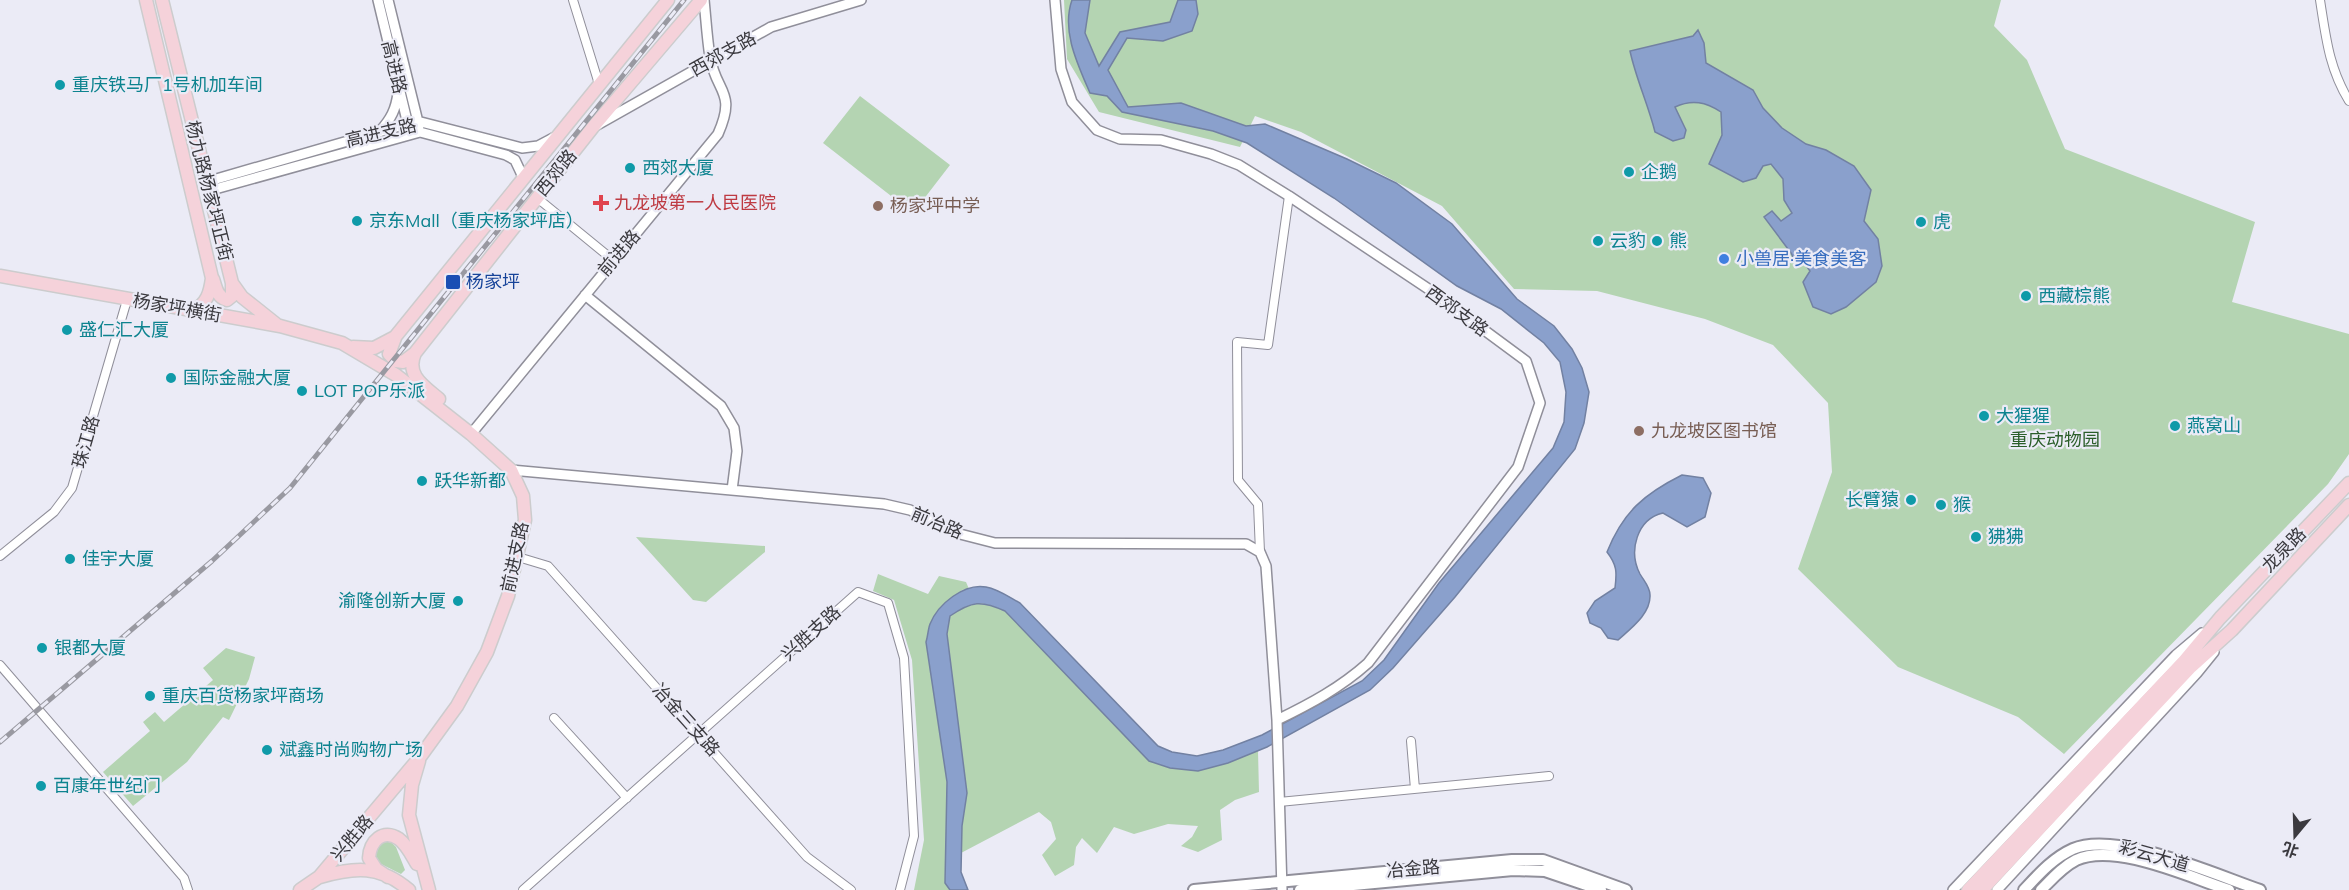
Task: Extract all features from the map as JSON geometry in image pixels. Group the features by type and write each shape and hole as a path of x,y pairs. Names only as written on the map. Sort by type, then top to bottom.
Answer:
{"main road":[{"name":"杨九路杨家坪正街","path":"146,0 212,278 208,298 194,311"},
{"name":"杨九路杨家坪正街","path":"162,0 232,283 242,297 280,326"},
{"name":"西郊路","path":"352,347 374,348 395,337 668,0"},
{"name":"西郊路","path":"415,353 536,197 702,0"},
{"name":"杨家坪横街","path":"0,276 280,326 352,347"},
{"path":"212,278 218,293 227,300 232,297 232,283"},
{"path":"395,337 389,351 391,357 403,362 415,353"},
{"name":"前进支路","path":"352,347 396,375 471,434 512,470 523,496 525,520 518,557 499,624 487,652 457,706 420,757 376,809"},
{"path":"415,353 412,366 417,381 460,417 471,434"},
{"name":"龙泉路","path":"1968,890 2184,662 2220,618 2349,483"},
{"name":"龙泉路","path":"1982,890 2191,667 2232,630 2349,505"},
{"path":"420,757 412,785 409,815 429,890"},
{"name":"兴胜路","path":"300,890 319,877 376,809"},
{"path":"409,890 376,869 369,858 373,843 380,836 396,837 404,843 423,872"},
{"name":"彩云大道","path":"2024,890 2053,860 2075,848 2102,843 2131,846 2260,890"},
{"name":"彩云大道","path":"2041,890 2062,868 2079,859 2103,854 2129,857 2229,890"},
{"name":"冶金路","path":"1194,890 1282,886 1512,860 1543,860 1601,890"},
{"path":"319,877 340,871 363,869 388,877"},
{"name":"冶金路","path":"1300,890 1513,870 1545,871 1588,884 1626,890"}],"street":[{"name":"高进路","path":"378,0 399,88 412,122"},
{"name":"高进路","path":"388,0 415,133"},
{"path":"573,0 599,84"},
{"name":"前进路","path":"471,434 718,134 726,116 726,98 710,60 702,0"},
{"name":"西郊支路","path":"593,127 771,27 861,0"},
{"name":"西郊支路","path":"1055,0 1060,69 1072,102 1096,130 1120,139 1161,140 1211,154 1239,165 1430,290 1526,361 1539,404 1518,467 1368,663 1346,682 1314,702 1277,720"},
{"path":"2320,0 2328,55 2349,102"},
{"path":"380,131 391,119 397,105 399,88"},
{"name":"高进支路","path":"207,187 412,122 522,148 538,146 555,137"},
{"name":"高进支路","path":"207,187 415,133 506,154 515,160 524,177"},
{"path":"1282,886 1277,720 1266,566 1260,552 1258,504 1238,480 1237,342 1268,345 1289,196"},
{"path":"536,197 613,260"},
{"path":"585,295 721,406 734,428 737,451 732,490"},
{"name":"珠江路","path":"0,556 54,512 72,488 127,300"},
{"name":"前冶路","path":"512,470 884,504 910,510 956,533 994,543 1246,544 1260,552"},
{"name":"冶金三支路","path":"518,557 548,566 807,857 851,890"},
{"name":"兴胜支路","path":"526,889 858,592 888,603 904,658 914,836 900,890"},
{"path":"1953,890 2176,655 2220,618"},
{"path":"1997,890 2197,674 2232,630"},
{"path":"0,665 184,878 188,890"},
{"path":"554,718 627,798"},
{"path":"1411,741 1415,789"},
{"path":"1279,802 1549,776"}],"green space":[{"name":"重庆动物园","path":"1064,0 2001,0 1994,26 2027,60 2065,149 2255,222 2232,302 2349,334 2349,454 2328,484 2064,754 2018,717 1898,667 1798,569 1832,472 1828,403 1773,345 1705,319 1597,291 1514,289 1442,206 1301,132 1255,116 1240,147 1099,112 1067,59"},
{"path":"860,96 950,165 913,213 823,143"},
{"path":"636,537 765,546 765,552 706,602 693,600"},
{"path":"878,574 928,594 939,576 966,582 969,589 962,590 926,642 947,782 945,883 950,890 914,890 924,840 912,660 894,600 873,591"},
{"path":"987,603 1005,611 1149,761 1198,771 1258,751 1259,792 1235,800 1220,810 1222,840 1198,852 1181,846 1192,837 1198,826 1168,824 1134,834 1114,827 1097,853 1082,838 1076,847 1074,865 1055,876 1042,855 1056,839 1051,822 1039,812 961,853 966,796 947,634 950,616 966,605"},
{"path":"226,648 255,657 249,679 229,720 223,717 187,762 133,806 103,772 150,731 143,722 155,712 164,722 213,680 203,668"},
{"path":"380,841 391,842 396,847 405,870 401,874 375,861 375,848"}],"water":[{"path":"1072,0 1090,0 1085,33 1099,66 1120,32 1170,22 1178,0 1196,0 1198,14 1192,31 1163,41 1127,38 1108,70 1128,107 1181,103 1246,126 1265,124 1396,183 1452,224 1517,299 1554,326 1572,349 1582,368 1589,392 1584,423 1575,449 1455,597 1393,668 1370,690 1267,747 1228,763 1198,771 1170,768 1149,761 1005,611 989,605 977,604 964,607 950,616 947,634 967,793 962,826 961,872 968,890 950,890 945,883 947,782 926,642 929,626 945,602 969,588 986,587 999,591 1020,603 1158,746 1172,752 1197,756 1223,750 1262,735 1362,681 1384,660 1439,583 1553,448 1564,422 1566,392 1560,362 1544,343 1501,309 1457,286 1334,198 1247,143 1213,131 1122,112 1107,96 1090,93 1072,48 1068,24"},
{"path":"1698,30 1704,43 1706,63 1753,90 1763,108 1782,128 1806,144 1826,150 1854,166 1871,190 1864,221 1878,239 1882,266 1876,282 1846,307 1831,314 1813,307 1803,282 1810,271 1805,264 1797,265 1791,253 1764,217 1772,211 1781,221 1792,213 1784,200 1783,179 1771,164 1763,166 1756,178 1743,182 1709,164 1722,135 1721,112 1699,103 1687,103 1675,107 1686,130 1684,138 1673,141 1655,132 1630,51 1693,36"},
{"path":"1682,475 1703,478 1711,493 1705,517 1687,527 1663,513 1654,516 1641,529 1635,546 1635,556 1636,565 1649,589 1649,602 1639,620 1618,640 1608,638 1601,628 1590,623 1587,613 1595,601 1615,588 1616,569 1607,552 1613,538 1636,506 1656,489"}],"railway":[{"path":"0,742 212,561 290,488 684,0"}],"place":[{"name":"重庆铁马厂1号机加车间","path":"60,85"},
{"name":"西郊大厦","path":"630,168"},
{"name":"企鹅","path":"1629,172"},
{"name":"九龙坡第一人民医院","path":"601,203"},
{"name":"杨家坪中学","path":"878,206"},
{"name":"京东Mall（重庆杨家坪店）","path":"357,221"},
{"name":"虎","path":"1921,222"},
{"name":"云豹","path":"1598,241"},
{"name":"熊","path":"1657,241"},
{"name":"小兽居·美食美客","path":"1724,259"},
{"name":"杨家坪","path":"453,282"},
{"name":"西藏棕熊","path":"2026,296"},
{"name":"盛仁汇大厦","path":"67,330"},
{"name":"国际金融大厦","path":"171,378"},
{"name":"LOT POP乐派","path":"302,391"},
{"name":"大猩猩","path":"1984,416"},
{"name":"燕窝山","path":"2175,426"},
{"name":"九龙坡区图书馆","path":"1639,431"},
{"name":"跃华新都","path":"422,481"},
{"name":"长臂猿","path":"1911,500"},
{"name":"猴","path":"1941,505"},
{"name":"狒狒","path":"1976,537"},
{"name":"佳宇大厦","path":"70,559"},
{"name":"渝隆创新大厦","path":"458,601"},
{"name":"银都大厦","path":"42,648"},
{"name":"重庆百货杨家坪商场","path":"150,696"},
{"name":"斌鑫时尚购物广场","path":"267,750"},
{"name":"百康年世纪门","path":"41,786"}]}
